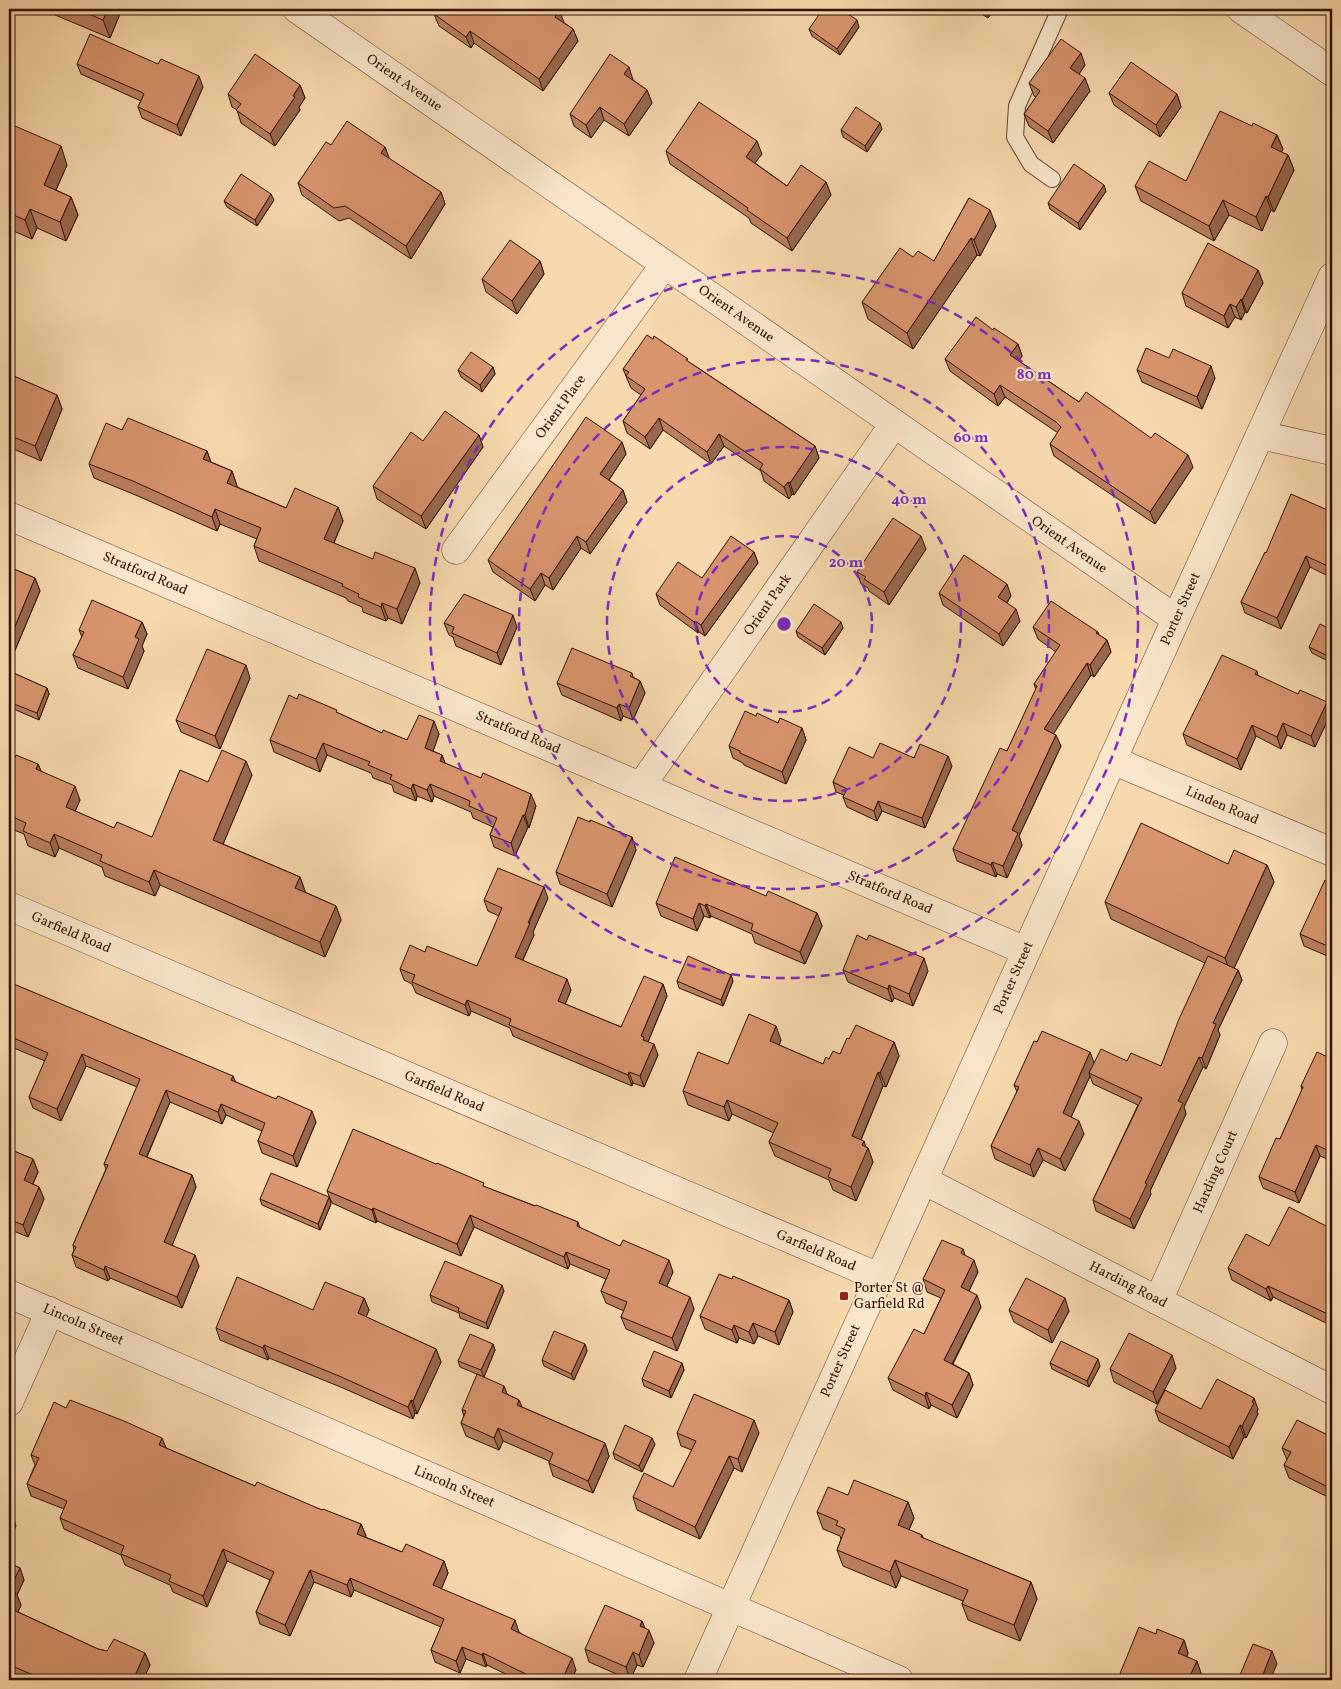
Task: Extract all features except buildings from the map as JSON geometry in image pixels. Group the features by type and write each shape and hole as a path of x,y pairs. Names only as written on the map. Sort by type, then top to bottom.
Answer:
{"street":[{"name":"Orient Avenue","path":"297,9 1176,619"},
{"path":"1241,9 1332,72"},
{"name":"Orient Place","path":"456,550 665,264"},
{"name":"Porter Street","path":"698,1680 1112,760 1332,277"},
{"name":"Orient Park","path":"641,786 894,424"},
{"path":"1260,435 1332,451"},
{"name":"Stratford Road","path":"9,516 1026,951"},
{"name":"Linden Road","path":"1112,760 1332,852"},
{"name":"Garfield Road","path":"9,906 879,1278"},
{"name":"Harding Court","path":"1158,1301 1273,1042"},
{"name":"Harding Road","path":"923,1180 1332,1390"},
{"name":"Lincoln Street","path":"9,1294 899,1680"},
{"path":"9,1402 50,1311"}],"lane":[{"path":"1052,179 1031,164 1015,137 1017,106 1060,9"}],"place":[{"name":"Porter St @ Garfield Rd","path":"844,1296"}]}
